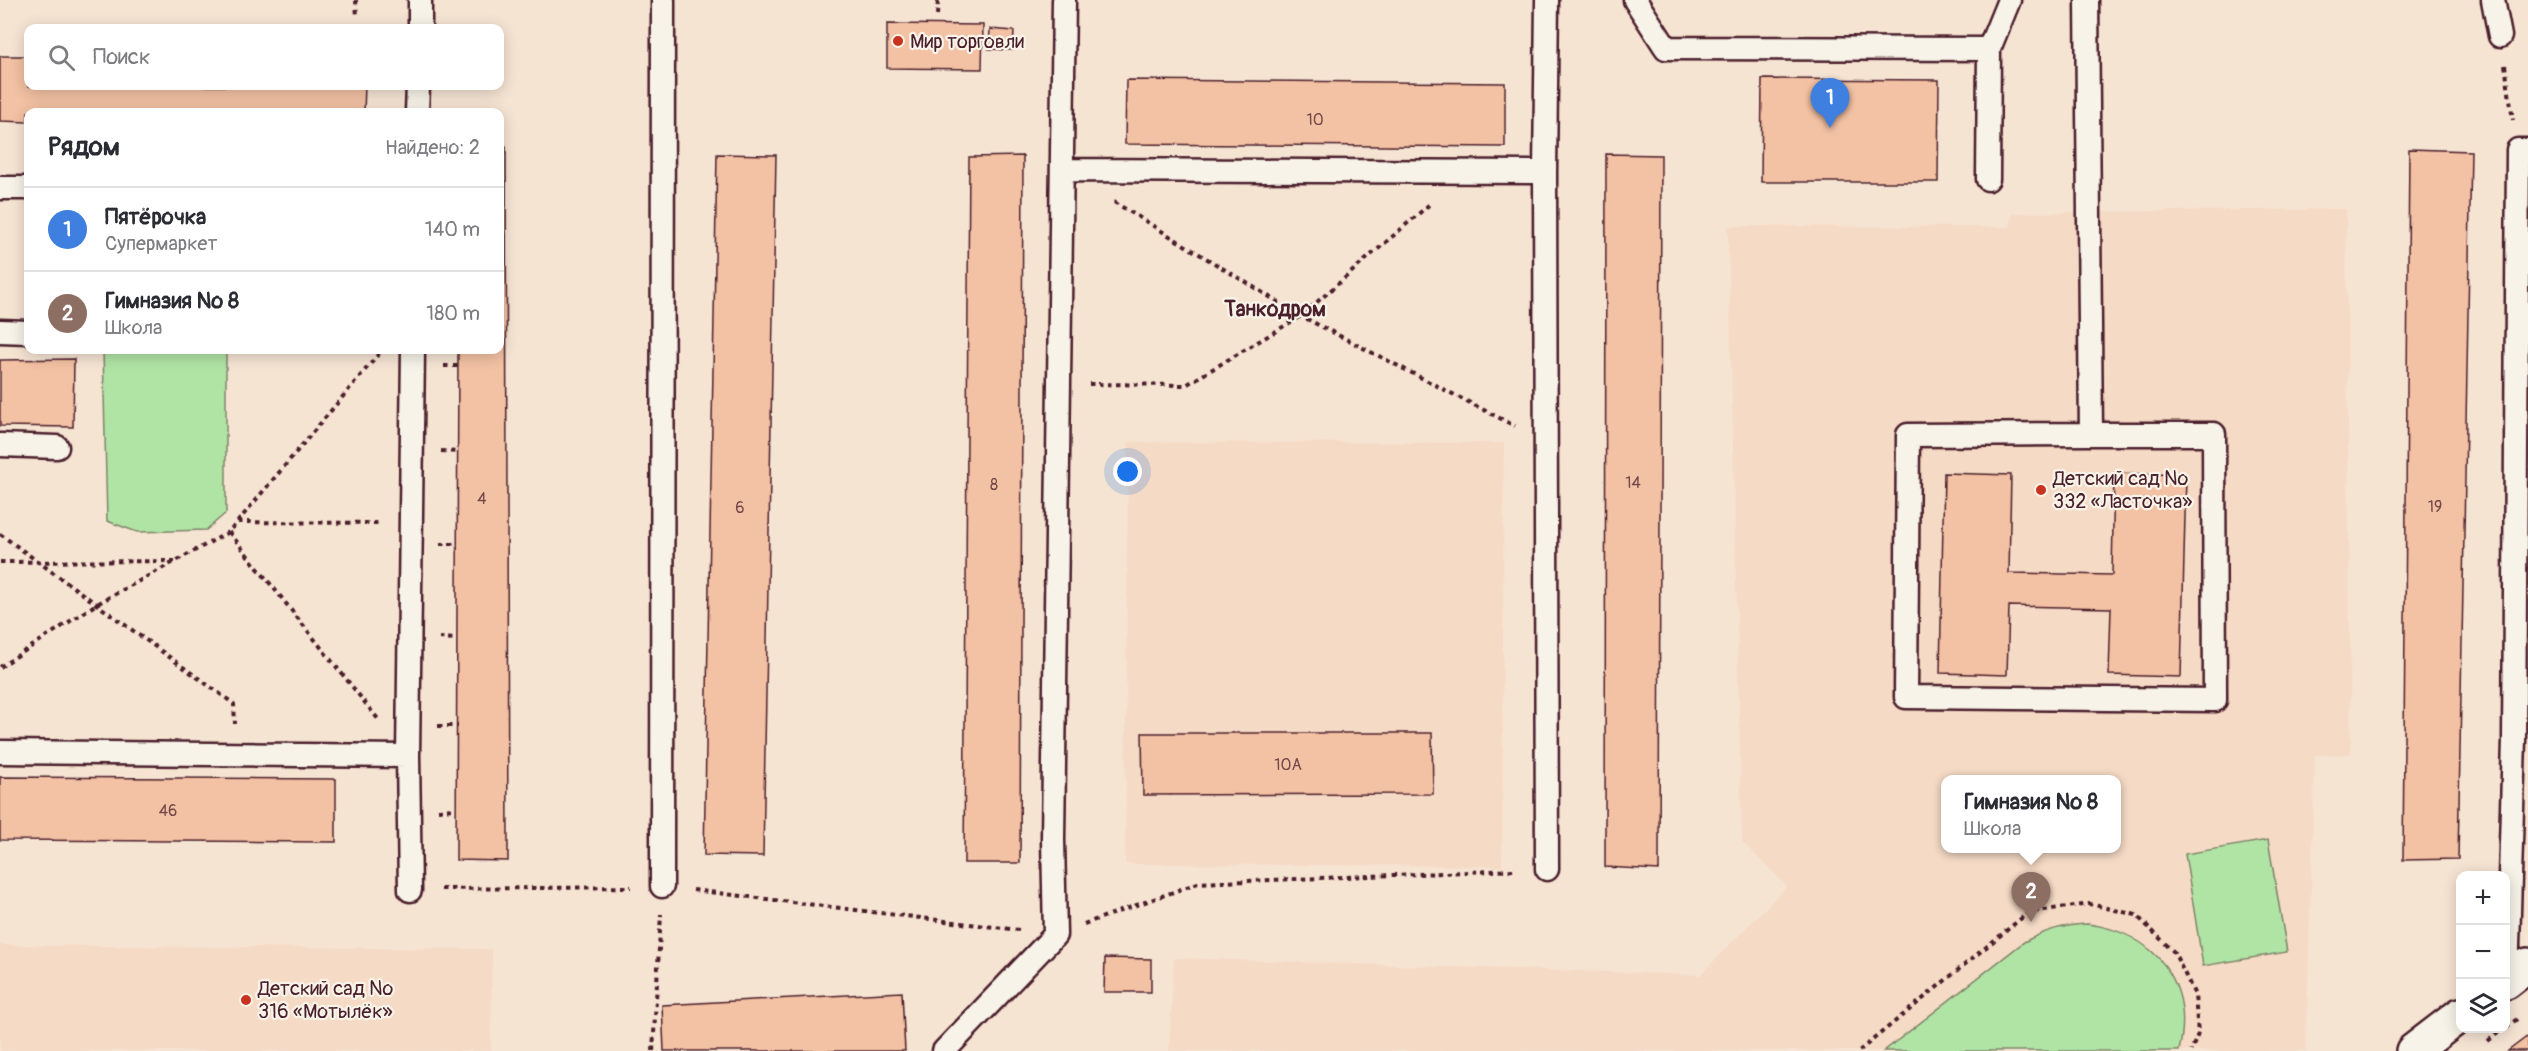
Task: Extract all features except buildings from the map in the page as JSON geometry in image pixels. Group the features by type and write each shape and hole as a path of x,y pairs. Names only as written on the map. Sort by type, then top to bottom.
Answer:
{"street":[{"path":"2413,1051 2456,1018"}],"lane":[{"path":"420,0 420,24"},
{"path":"662,886 663,0"},
{"path":"944,1051 1055,935 1053,839 1064,0"},
{"path":"1547,0 1545,172 1547,869"},
{"path":"1635,0 1666,48 1989,49"},
{"path":"1989,180 1989,49 2009,0"},
{"path":"2087,0 2091,434"},
{"path":"2493,0 2500,36"},
{"path":"417,108 418,90"},
{"path":"2514,976 2521,735 2523,150"},
{"path":"1062,170 1545,172"},
{"path":"0,188 24,188"},
{"path":"0,331 24,332"},
{"path":"410,890 408,756 413,354"},
{"path":"2091,434 2214,434 2215,700 1905,697 1908,435 2091,434"},
{"path":"0,445 57,447"},
{"path":"0,752 408,756"}],"path":[{"path":"356,0 357,17"},
{"path":"937,15 938,0"},
{"path":"2500,36 2523,150"},
{"path":"1059,384 1186,385 1301,316 1468,171"},
{"path":"1112,201 1301,316 1546,442"},
{"path":"0,667 95,605 229,532 379,354"},
{"path":"237,522 411,523"},
{"path":"229,532 408,756"},
{"path":"0,534 234,704 237,754"},
{"path":"0,562 175,561"},
{"path":"410,890 662,886 1055,935 1198,883 1547,869"},
{"path":"653,1051 662,886"},
{"path":"1858,1051 2030,912 2090,904 2136,915 2174,952 2195,994 2198,1034 2191,1051"},
{"path":"2510,1024 2528,1011"}],"shaded area":[{"name":"Детский сад № 332 «Ласточка»","path":"2346,209 2351,754 2315,755 2306,1051 1169,1051 1174,958 1700,975 1787,886 1742,842 1728,226 2010,227 2013,213"},
{"path":"1128,442 1504,443 1502,866 1125,864"},
{"name":"Детский сад № 316 «Мотылёк»","path":"0,945 492,949 491,1051 0,1051"}],"green space":[{"path":"103,354 226,354 226,513 206,530 137,532 107,521"},
{"path":"2268,840 2287,952 2203,966 2185,854"},
{"path":"2088,924 2112,929 2133,938 2165,965 2175,983 2181,1004 2182,1026 2179,1051 1884,1051 2024,942 2055,929"}],"place":[{"name":"Мир торговли","path":"898,41"},
{"name":"Пятёрочка","path":"1830,128"},
{"name":"Детский сад № 332 «Ласточка»","path":"2041,490"},
{"name":"Гимназия № 8","path":"2031,922"},
{"name":"Детский сад № 316 «Мотылёк»","path":"246,1000"}],"district":[{"name":"Танкодром","path":"1275,309"}]}
